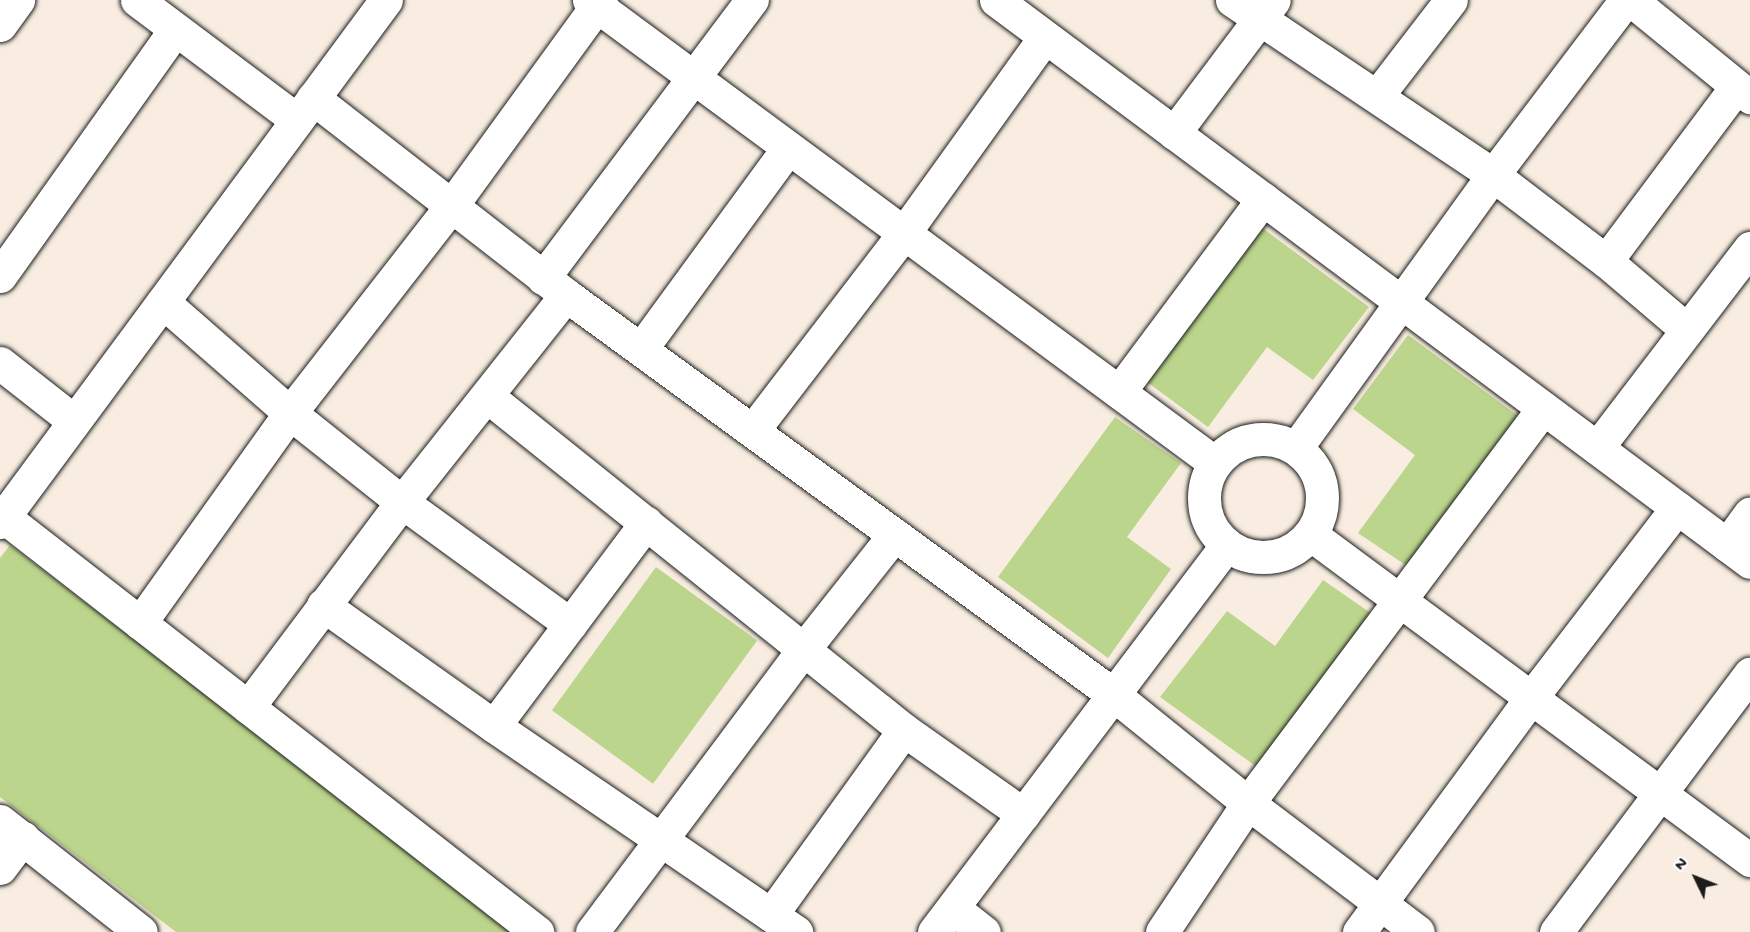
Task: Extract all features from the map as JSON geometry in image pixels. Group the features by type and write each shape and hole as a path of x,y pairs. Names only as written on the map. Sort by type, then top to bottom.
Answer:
{"street":[{"path":"0,25 18,0"},
{"path":"137,0 175,30 305,109 452,205 555,286 1114,694 1248,803 1418,932"},
{"path":"248,707 323,604 487,396 555,286 694,78 752,0"},
{"path":"996,0 1738,554 1750,513"},
{"path":"1232,0 1266,10 1377,96 1493,175 1606,261 1687,330"},
{"path":"1377,96 1451,0"},
{"path":"1296,448 1493,175 1626,0"},
{"path":"1606,261 1743,92 1631,0"},
{"path":"140,622 290,413 452,205 596,2 694,78 1215,463"},
{"path":"372,5 305,109 2,519 140,622 537,932"},
{"path":"1174,133 1266,10"},
{"path":"0,276 175,30"},
{"path":"753,430 904,233 1045,37"},
{"path":"641,349 788,148"},
{"path":"1119,392 1263,199"},
{"path":"1597,448 1750,248"},
{"path":"162,302 290,413 402,502 570,624"},
{"path":"0,363 74,421"},
{"path":"487,396 904,730 1023,814"},
{"path":"1162,932 1248,803 1543,408"},
{"path":"1261,438 1279,440 1296,448 1310,461 1319,478 1322,497 1319,517 1310,534 1296,547 1280,555 1262,557 1243,554 1227,545 1214,532 1206,516 1204,498 1206,480 1215,463 1227,450 1244,442 1261,438"},
{"path":"1359,932 1531,698 1677,508"},
{"path":"494,726 646,522"},
{"path":"1310,534 1750,860"},
{"path":"592,932 803,650 894,535"},
{"path":"984,932 943,920 1227,545"},
{"path":"323,604 494,726 784,924 904,730"},
{"path":"1556,932 1750,674"},
{"path":"0,868 11,829 141,932"}],"green space":[{"path":"1257,224 1369,307 1313,380 1267,347 1208,427 1143,379"},
{"path":"1408,335 1521,418 1410,568 1358,533 1415,455 1353,409"},
{"path":"1115,417 1181,463 1127,537 1171,569 1108,658 998,577"},
{"path":"10,545 517,932 176,932 0,797 0,558"},
{"path":"656,567 757,640 653,784 552,710"},
{"path":"1323,580 1375,616 1261,770 1160,697 1227,611 1275,646"}]}
